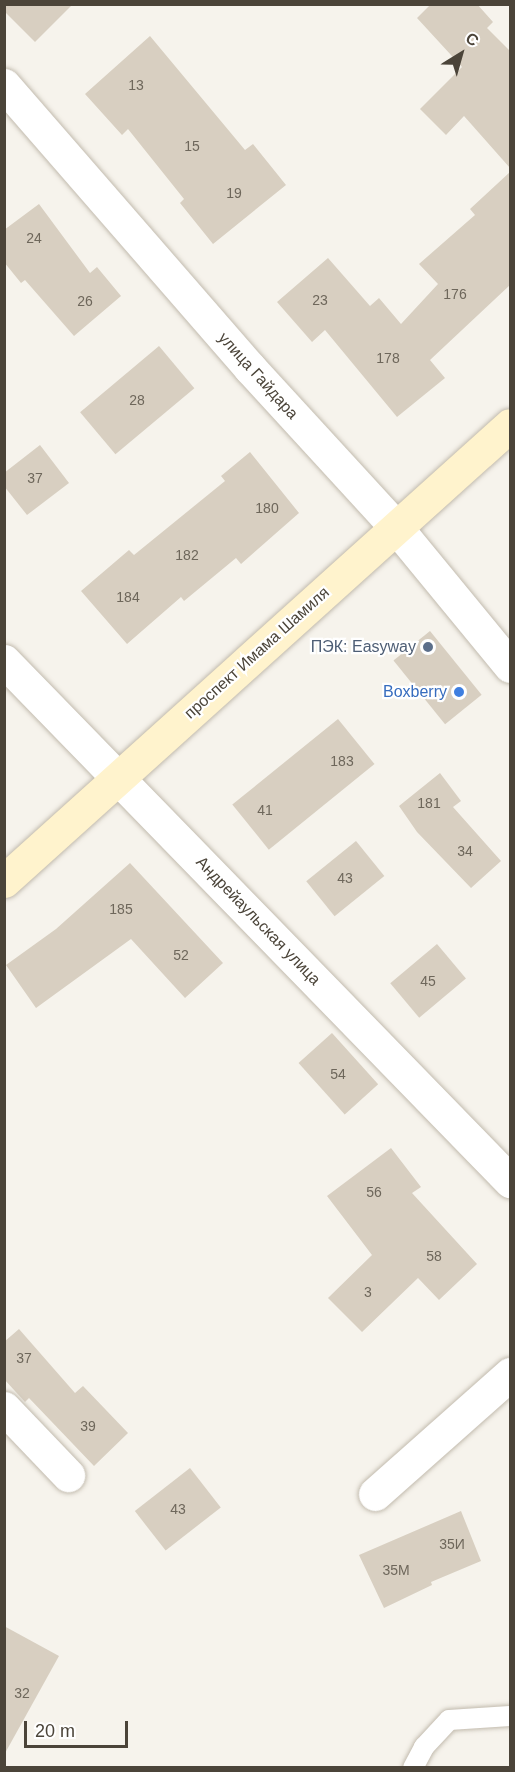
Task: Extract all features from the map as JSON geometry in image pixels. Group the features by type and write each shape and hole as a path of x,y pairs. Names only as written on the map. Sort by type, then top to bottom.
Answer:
{"main road":[{"name":"проспект Имама Шамиля","path":"4,881 396,526 510,426"}],"street":[{"name":"улица Гайдара","path":"4,85 250,368 396,526 510,666"},
{"name":"Андрейаульская улица","path":"4,661 510,1181"},
{"path":"375,1494 510,1374"},
{"path":"4,1408 68,1474"}],"lane":[{"path":"413,1767 424,1747 449,1720 510,1716"}],"building":[{"path":"4,4 73,4 35,42 4,11"},
{"path":"431,4 477,4 493,22 487,28 510,51 510,168 464,116 446,135 420,109 462,67 417,18"},
{"path":"150,36 245,150 253,144 286,185 213,244 180,203 184,199 128,129 122,135 85,94"},
{"path":"510,172 510,285 430,360 445,378 397,417 325,330 312,342 277,302 328,258 370,306 379,298 401,324 438,284 419,264 475,215 470,209"},
{"path":"39,204 90,273 97,267 121,296 74,336 25,280 21,283 4,262 4,230"},
{"path":"159,346 194,388 115,454 80,412"},
{"path":"40,445 69,483 27,515 4,486 4,473"},
{"path":"250,452 299,513 241,564 236,558 184,601 181,597 127,644 81,591 129,550 134,555 225,481 221,476"},
{"path":"430,631 482,695 445,724 393,661"},
{"path":"338,719 375,764 269,850 232,805"},
{"path":"440,773 461,801 453,807 501,861 471,888 417,832 399,806"},
{"path":"356,841 384,876 335,916 306,881"},
{"path":"130,863 223,963 185,998 131,939 36,1008 6,965 56,929"},
{"path":"437,944 466,978 419,1018 390,983"},
{"path":"332,1033 378,1084 345,1114 299,1063"},
{"path":"391,1148 421,1187 412,1193 477,1264 439,1300 418,1278 362,1332 328,1298 372,1255 327,1196"},
{"path":"19,1329 75,1393 83,1386 128,1433 94,1466 29,1398 25,1402 4,1379 4,1342"},
{"path":"190,1468 221,1507 166,1550 135,1511"},
{"path":"461,1511 481,1561 431,1582 432,1585 384,1608 359,1555"},
{"path":"4,1626 59,1656 4,1755"}],"place":[{"name":"ПЭК: Easyway","path":"428,647"},
{"name":"Boxberry","path":"459,692"}]}
